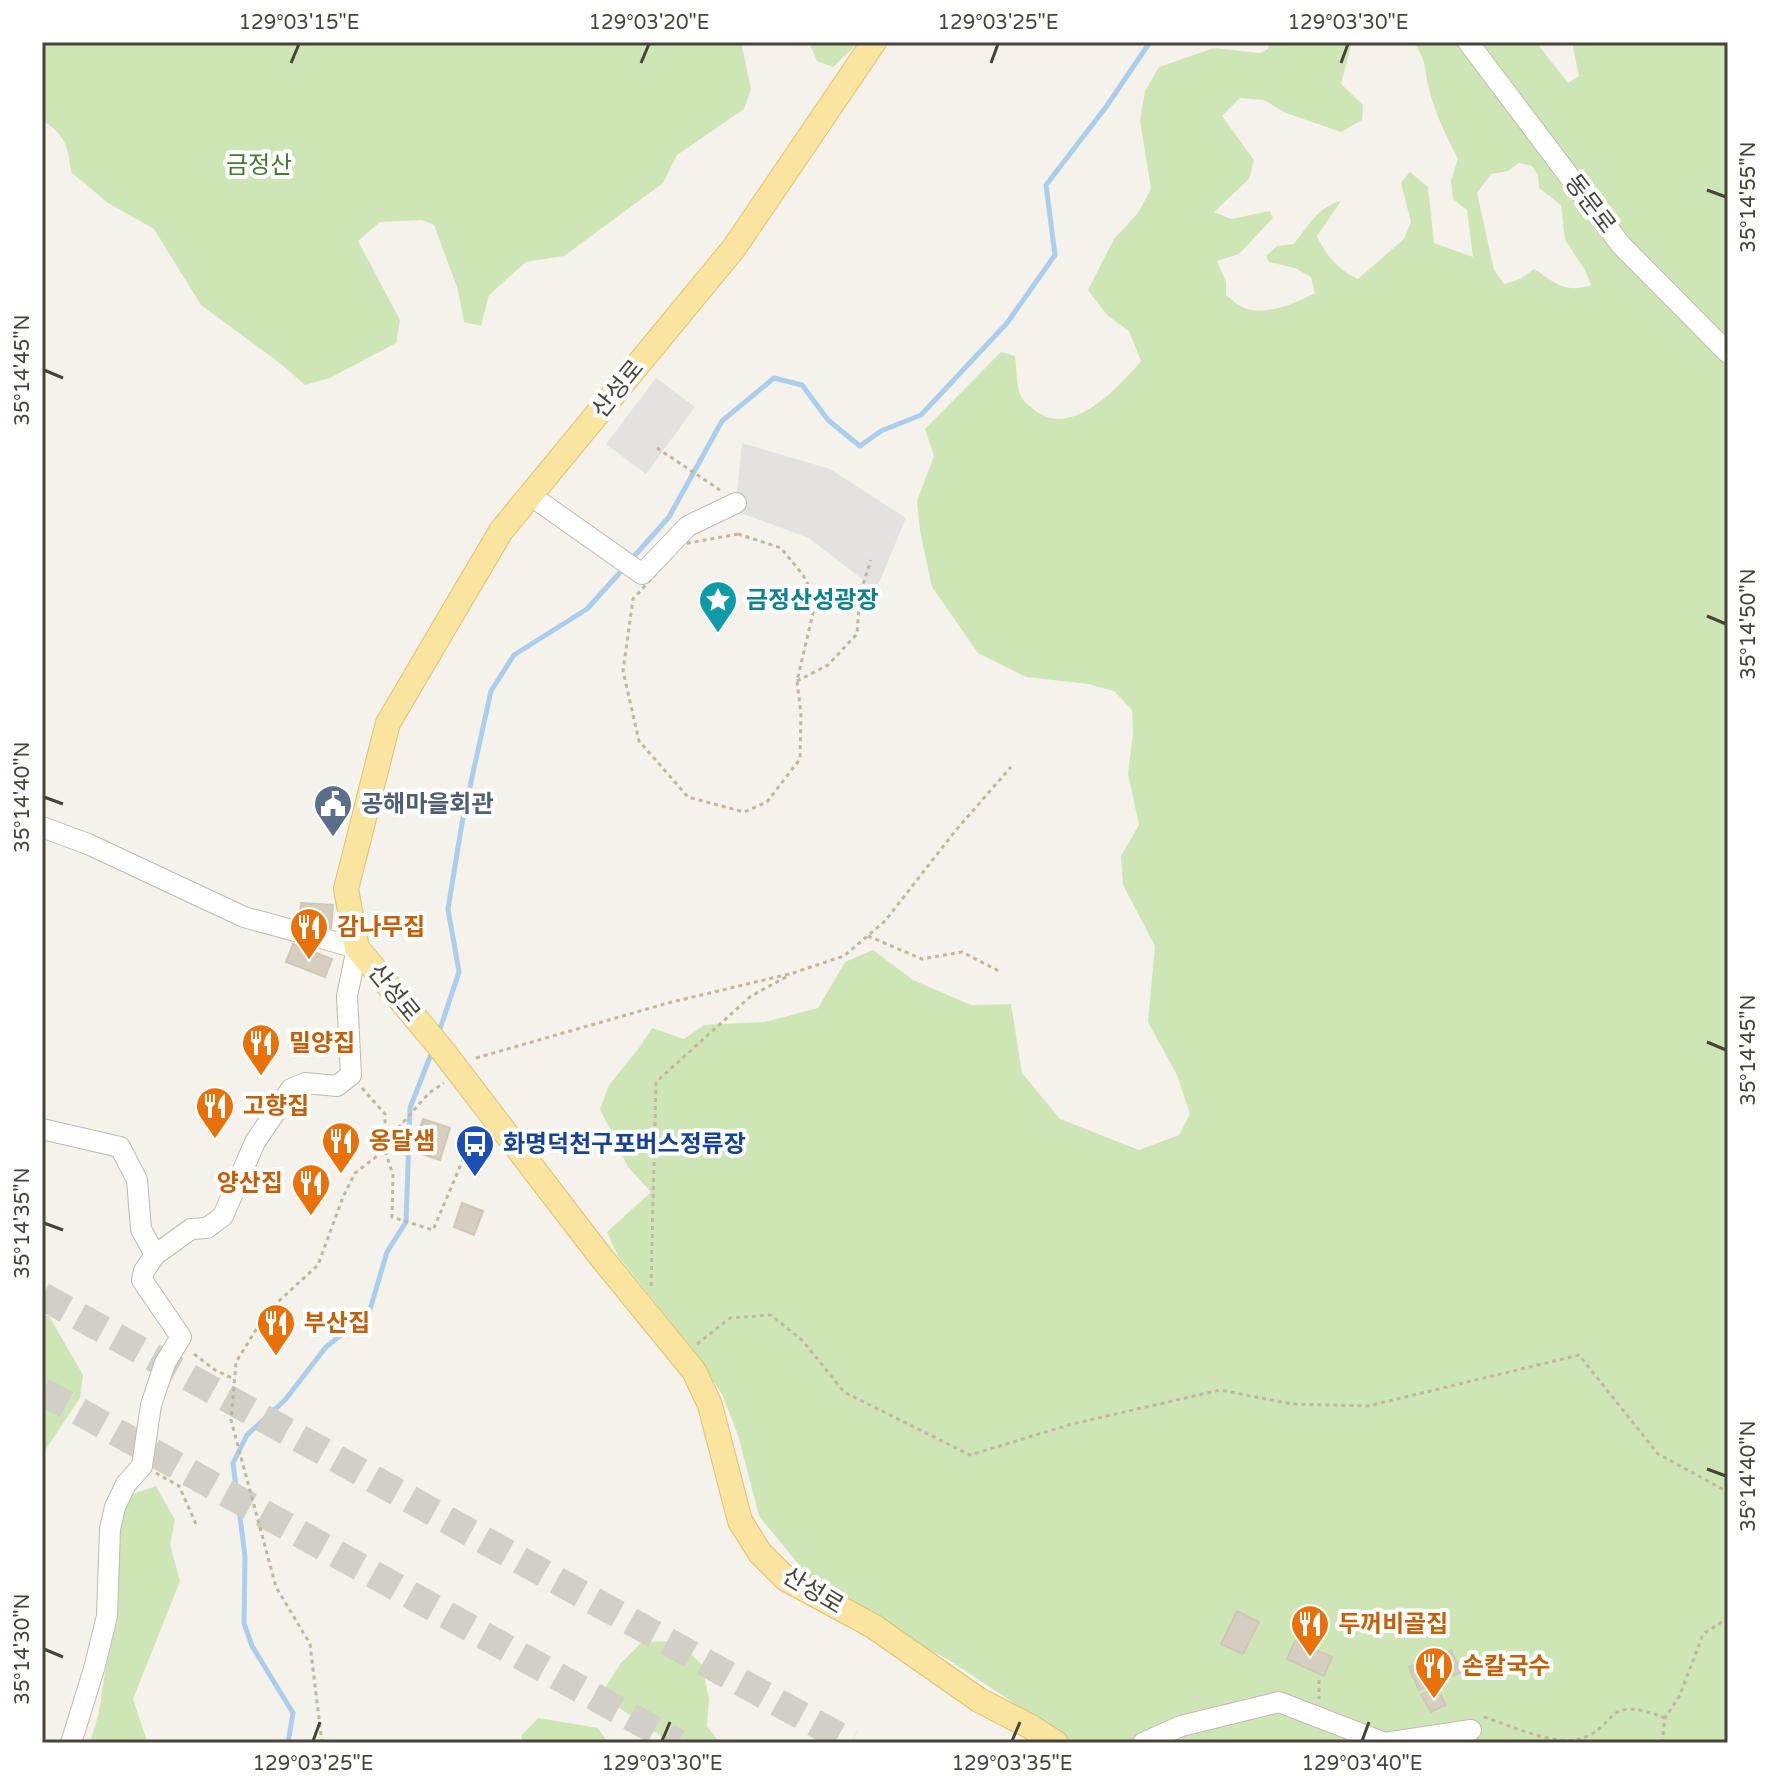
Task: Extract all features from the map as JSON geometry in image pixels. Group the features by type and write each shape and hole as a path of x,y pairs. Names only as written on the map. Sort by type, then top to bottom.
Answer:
{"main road":[{"name":"산성로","path":"874,42 734,248 501,531 388,723 346,889 357,948 445,1054 694,1371 710,1405 740,1521 760,1553 805,1591 897,1640 979,1700 1056,1743"}],"street":[{"name":"동문로","path":"1468,42 1621,245 1728,353"},
{"path":"530,495 642,574 688,526 736,503"},
{"path":"42,827 88,844 244,917 357,948 347,996 351,1075 337,1086 305,1083 291,1089 255,1142 223,1216 207,1228 191,1229 155,1255 144,1271 142,1280 181,1337 165,1363 151,1405 142,1466 126,1484 115,1507 110,1529 107,1616 71,1743"},
{"path":"42,1129 120,1147 137,1180 141,1229 155,1255"},
{"path":"1143,1743 1181,1726 1279,1702 1385,1743 1476,1724"}],"path":[{"path":"657,448 703,479"},
{"path":"738,534 781,548 803,575 816,600 797,681 801,714 800,759 767,802 744,812 688,797 639,741 623,671 633,599 683,544 738,534"},
{"path":"797,681 828,665 857,634 860,594 871,560"},
{"path":"322,1743 310,1644 276,1587 231,1420 236,1362 267,1312 318,1265 355,1173 385,1150 400,1126 429,1093 445,1054 793,973 844,956 885,921 956,830 1011,767"},
{"path":"868,936 922,959 962,952 999,971"},
{"path":"650,1318 656,1082 751,996 793,973"},
{"path":"351,1075 385,1114 385,1150 393,1175 392,1217 433,1230 486,1107"},
{"path":"681,1355 730,1318 771,1315 803,1341 844,1392 970,1455 1072,1424 1220,1390 1292,1404 1368,1406 1579,1355 1658,1454 1728,1492"},
{"path":"178,1342 234,1380"},
{"path":"142,1466 179,1486 196,1524"},
{"path":"1662,1743 1665,1718 1680,1695 1703,1634 1728,1618"},
{"path":"1476,1724 1560,1740 1577,1739 1592,1733 1617,1711 1638,1708 1665,1718"}],"green space":[{"name":"금정산","path":"42,42 741,42 751,89 744,109 677,155 663,183 564,256 526,262 489,295 481,326 464,322 458,290 434,225 422,220 380,222 358,241 400,320 396,343 330,378 305,385 201,305 154,229 108,203 71,172 64,142 42,120"},
{"path":"809,42 859,42 833,67 817,61"},
{"path":"1269,42 1352,42 1341,84 1363,105 1362,120 1341,132 1286,113 1264,100 1240,98 1222,116 1254,160 1249,179 1214,212 1231,219 1270,211 1273,218 1239,254 1217,261 1226,282 1226,295 1242,307 1255,310 1282,307 1315,293 1311,277 1295,268 1269,262 1266,256 1277,246 1294,244 1326,207 1341,201 1317,236 1333,261 1358,279 1404,239 1411,222 1401,183 1410,172 1428,187 1434,243 1473,257 1467,210 1453,199 1451,181 1458,159 1438,116 1423,59 1413,42 1536,42 1568,83 1579,76 1572,42 1728,42 1728,1743 1074,1743 949,1660 818,1588 759,1516 738,1435 722,1394 691,1347 618,1256 607,1232 651,1192 628,1167 600,1109 609,1085 652,1028 684,1039 704,1025 765,1022 818,1008 845,962 873,950 913,980 971,1005 1011,1004 1022,1073 1060,1119 1139,1150 1179,1135 1190,1114 1177,1075 1148,1022 1155,946 1123,885 1121,856 1139,825 1128,774 1133,733 1132,710 1114,691 1088,684 1026,677 978,653 932,587 917,501 934,456 925,429 1001,352 1015,356 1020,394 1024,401 1045,417 1060,419 1076,416 1091,408 1119,385 1141,361 1129,331 1108,316 1088,290 1114,239 1138,213 1151,189 1140,121 1145,91 1159,67 1214,48 1260,53 1268,49","holes":["1519,163 1532,166 1538,175 1539,188 1561,205 1565,240 1591,285 1567,288 1534,269 1520,279 1504,284 1494,270 1477,193 1491,174 1508,171"]},
{"path":"42,1315 49,1316 83,1375 80,1398 42,1455"},
{"path":"156,1486 175,1520 170,1544 180,1581 133,1699 146,1738 142,1743 90,1743 99,1712 108,1653 117,1577 116,1526 130,1495"},
{"path":"678,1641 702,1665 709,1699 707,1726 720,1743 659,1743 661,1736 600,1695 621,1663 642,1642"},
{"path":"538,1718 598,1728 608,1743 523,1743 521,1736"}],"shaded area":[{"path":"656,378 695,407 646,474 606,444"},
{"path":"742,443 830,469 906,518 876,590 809,538 735,511"}],"building":[{"path":"301,903 333,905 331,928 299,925"},
{"name":"감나무집","path":"293,944 332,959 325,977 286,962"},
{"path":"423,1119 450,1128 440,1160 413,1151"},
{"path":"462,1203 483,1211 474,1235 454,1227"},
{"path":"1237,1611 1259,1622 1243,1654 1221,1644"},
{"name":"두꺼비골집","path":"1295,1641 1332,1657 1324,1676 1287,1659"},
{"path":"1451,1650 1461,1672 1419,1690 1409,1667"},
{"name":"손칼국수","path":"1436,1687 1446,1705 1431,1712 1421,1695"}],"waterway":[{"path":"630,561 669,517 722,421 774,378 802,385 828,420 860,446 881,431 921,415 1007,323 1055,255 1046,185 1106,107 1150,42"},
{"path":"439,1032 459,972 448,909 462,823 491,691 514,655 587,609 624,568"},
{"path":"288,1743 293,1713 252,1646 244,1623 245,1556 233,1463 247,1435 285,1400 326,1347 369,1313 387,1252 406,1222 410,1108 433,1049"}],"tunnel":[{"path":"42,1296 851,1743"},
{"path":"42,1391 678,1743"}],"place":[{"name":"금정산성광장","path":"718,634"},
{"name":"공해마을회관","path":"333,838"},
{"name":"감나무집","path":"309,961"},
{"name":"밀양집","path":"261,1077"},
{"name":"고향집","path":"215,1140"},
{"name":"옹달샘","path":"341,1175"},
{"name":"화명덕천구포버스정류장","path":"475,1178"},
{"name":"양산집","path":"311,1217"},
{"name":"부산집","path":"276,1357"},
{"name":"두꺼비골집","path":"1310,1658"},
{"name":"손칼국수","path":"1434,1700"}]}
